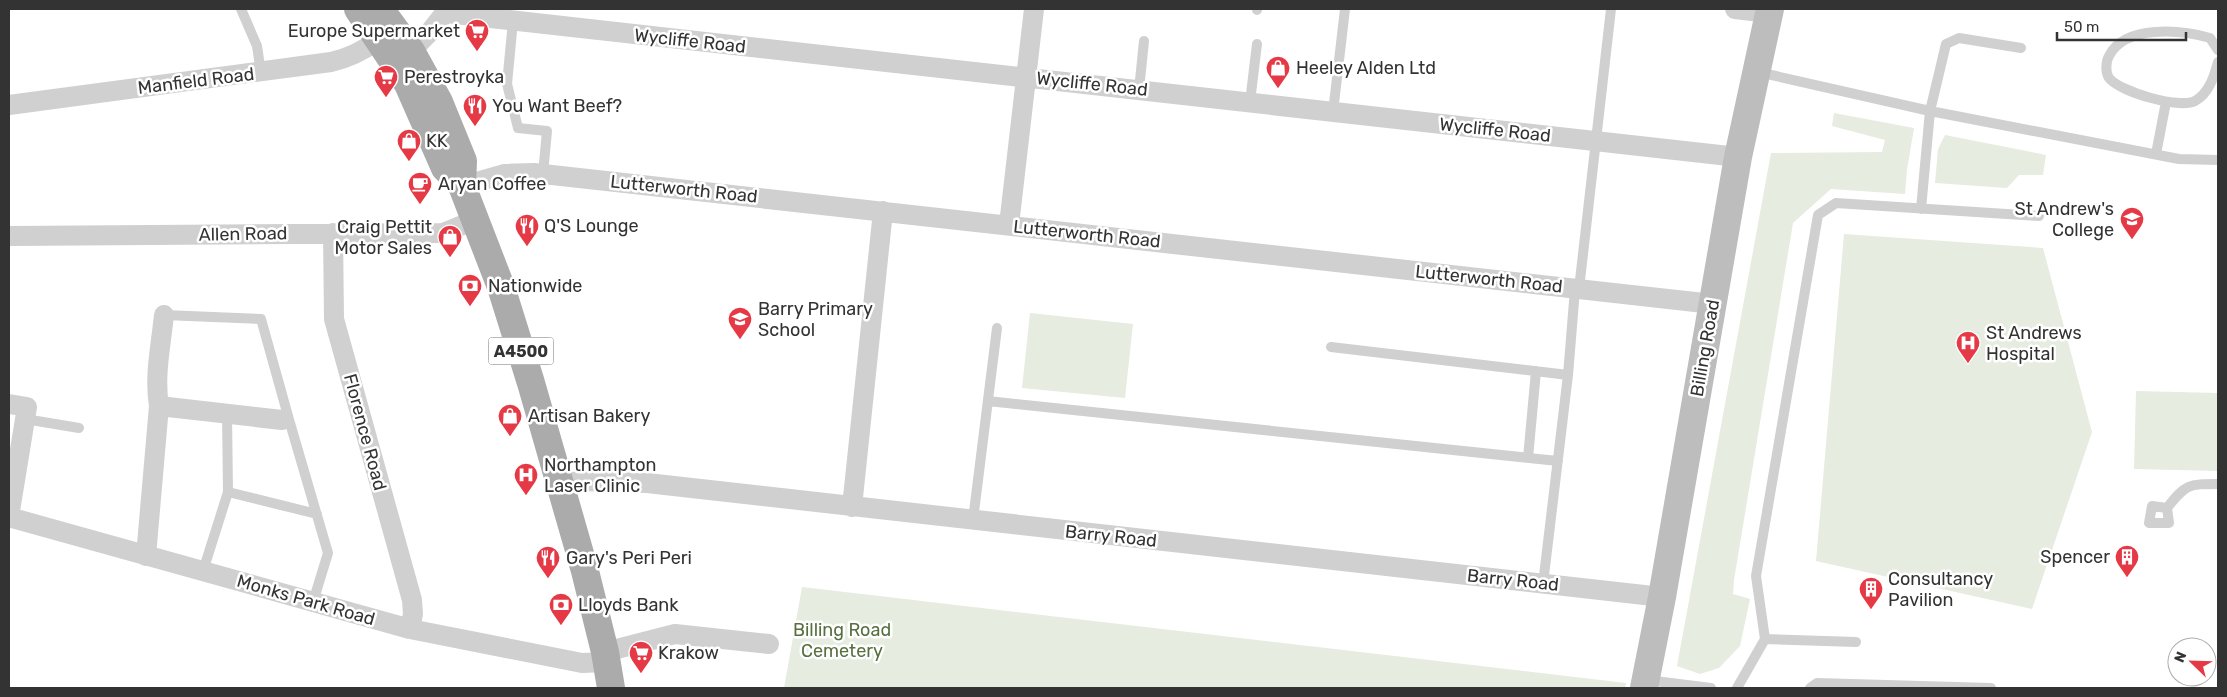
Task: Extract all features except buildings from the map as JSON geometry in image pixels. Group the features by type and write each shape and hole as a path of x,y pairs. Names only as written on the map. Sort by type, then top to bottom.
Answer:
{"main road":[{"name":"A4500","path":"358,9 408,84 446,168 462,186 501,287 560,484 606,657 611,688"},
{"name":"A4500","path":"380,9 411,50 438,102 463,161 462,186"},
{"name":"A4500","path":"408,84 408,61 411,50"}],"street":[{"path":"1009,226 1034,9"},
{"path":"1735,9 1772,10"},
{"name":"Billing Road","path":"1645,684 1662,597 1738,157 1755,72 1772,10"},
{"path":"411,50 447,11"},
{"name":"Wycliffe Road","path":"447,11 513,21 1738,157"},
{"name":"Manfield Road","path":"9,105 261,73 348,58 367,49 378,40"},
{"name":"Lutterworth Road","path":"462,186 504,174 543,174 1713,304"},
{"path":"852,507 883,211"},
{"name":"Allen Road","path":"9,236 443,233 476,220"},
{"name":"Florence Road","path":"333,233 334,319 412,600 413,614 410,629"},
{"path":"146,556 159,406 156,391 164,315"},
{"path":"159,406 286,422"},
{"path":"9,517 20,410"},
{"name":"Barry Road","path":"560,484 576,481 647,483 1662,597"},
{"name":"Monks Park Road","path":"9,517 410,629 582,663 675,634 769,644"}],"lane":[{"path":"241,9 257,46 261,73"},
{"path":"1333,112 1345,9"},
{"path":"1543,584 1611,9"},
{"path":"513,21 507,84 518,128 547,131 543,174"},
{"path":"2218,50 2210,38 2190,32 2138,34 2122,40 2107,58 2106,69 2109,77 2121,87 2166,102 2194,101 2208,89 2218,62"},
{"path":"1921,208 1930,111 1946,44 1959,38 2021,48"},
{"path":"1139,90 1144,41"},
{"path":"1250,102 1257,44"},
{"path":"1755,72 1930,111 2179,159 2218,160"},
{"path":"2156,154 2166,102"},
{"path":"1737,688 1765,639 1756,576 1818,215 1836,203 2039,216"},
{"path":"164,315 261,318 286,422 328,552 313,602"},
{"path":"973,520 997,328"},
{"path":"1331,347 1568,375"},
{"path":"1528,458 1536,371"},
{"path":"988,401 1558,461"},
{"path":"20,410 79,428"},
{"path":"203,571 228,492 227,414"},
{"path":"2167,508 2183,488 2196,484 2218,484"},
{"path":"228,492 317,514"},
{"path":"1765,639 1856,642"},
{"path":"1810,688 1817,683 1991,688"},
{"path":"1645,684 1711,688"}],"green space":[{"path":"1834,113 1914,128 1905,194 1831,189 1793,223 1734,580 1733,594 1750,599 1740,646 1719,668 1700,674 1677,666 1771,153 1882,152 1885,140 1832,126"},
{"path":"1945,135 2046,155 2043,175 2019,175 2007,188 1935,183 1938,149"},
{"path":"1844,234 2043,248 2092,432 2032,609 1816,561"},
{"path":"1030,313 1133,324 1125,398 1022,388"},
{"path":"2136,391 2218,393 2218,471 2134,469"},
{"name":"Billing Road Cemetery","path":"802,587 1626,683 1625,688 784,688"}],"place":[{"name":"Europe Supermarket","path":"477,52"},
{"name":"Heeley Alden Ltd","path":"1278,89"},
{"name":"Perestroyka","path":"386,98"},
{"name":"You Want Beef?","path":"475,127"},
{"name":"KK","path":"409,162"},
{"name":"Aryan Coffee","path":"420,205"},
{"name":"St Andrew's College","path":"2132,240"},
{"name":"Q'S Lounge","path":"527,247"},
{"name":"Craig Pettit Motor Sales","path":"450,258"},
{"name":"Nationwide","path":"470,307"},
{"name":"Barry Primary School","path":"740,340"},
{"name":"St Andrews Hospital","path":"1968,364"},
{"name":"Artisan Bakery","path":"510,437"},
{"name":"Northampton Laser Clinic","path":"526,496"},
{"name":"Spencer","path":"2127,578"},
{"name":"Gary's Peri Peri","path":"548,579"},
{"name":"Consultancy Pavilion","path":"1871,610"},
{"name":"Lloyds Bank","path":"561,626"},
{"name":"Krakow","path":"641,674"}]}
